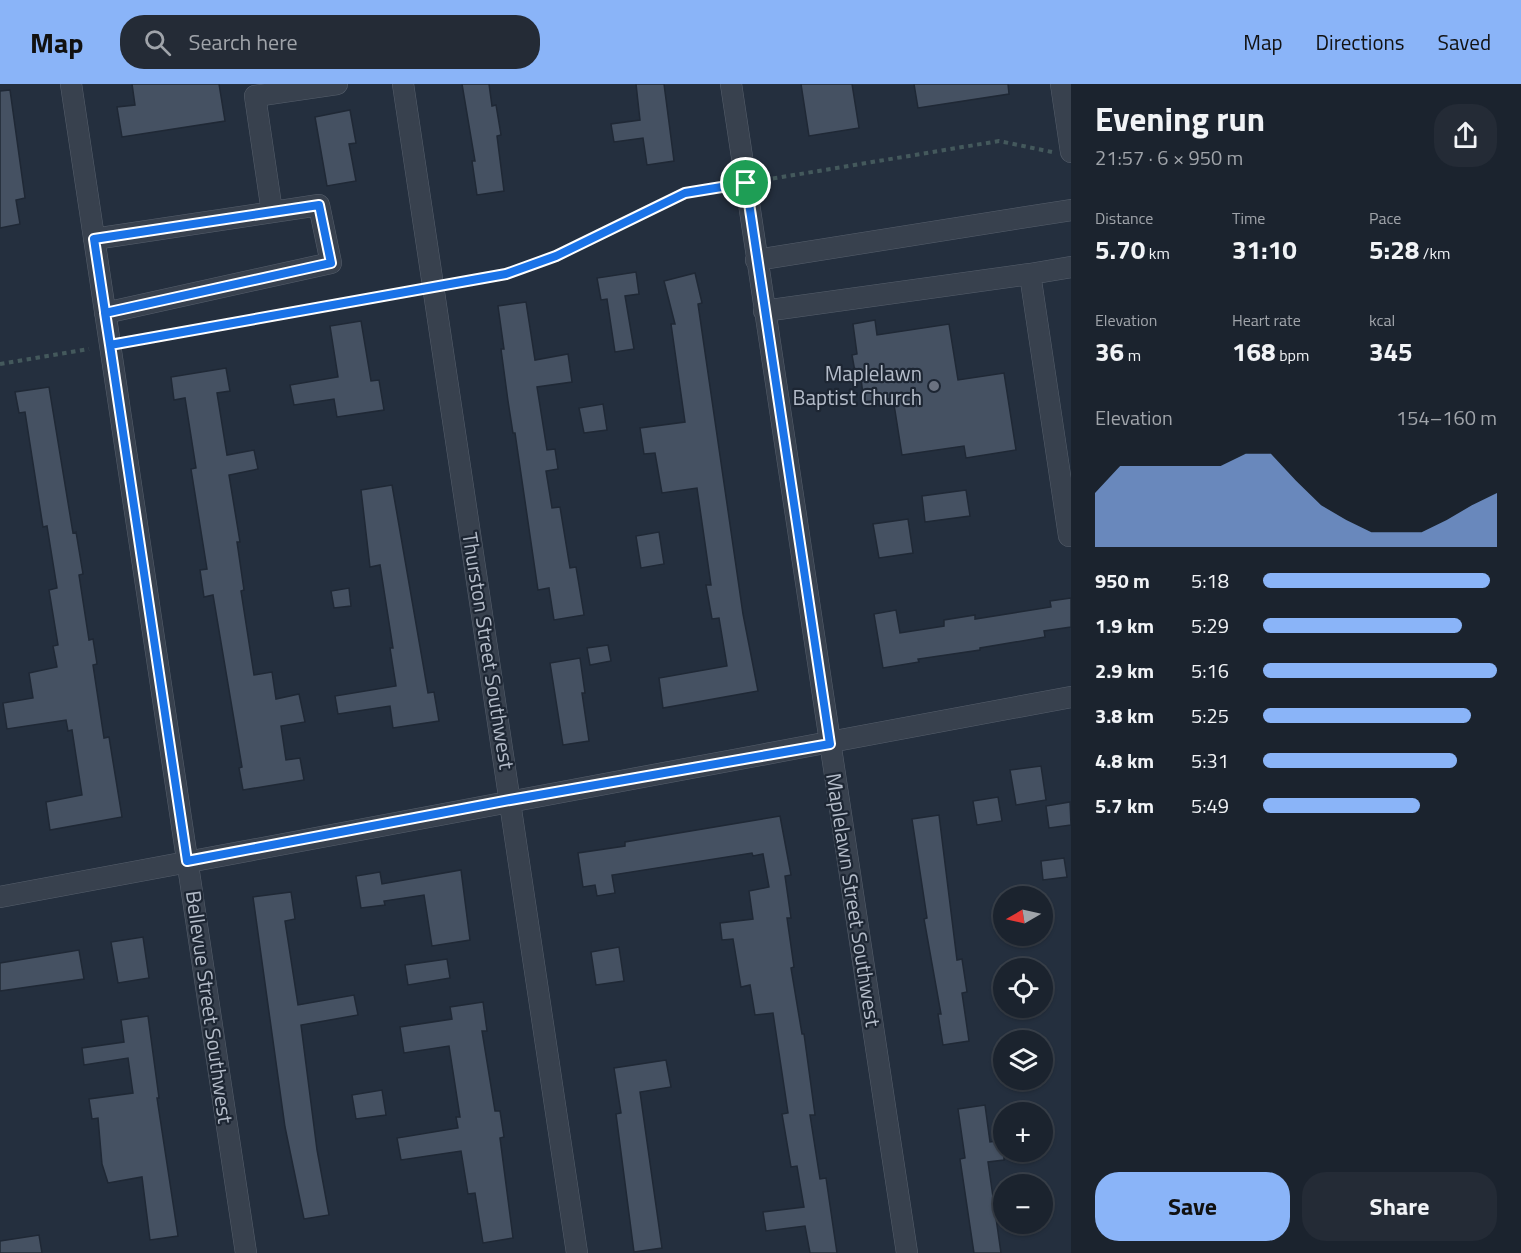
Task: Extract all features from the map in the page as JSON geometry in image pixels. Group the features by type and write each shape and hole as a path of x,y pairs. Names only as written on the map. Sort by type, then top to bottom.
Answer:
{"street":[{"name":"Bellevue Street Southwest","path":"71,84 246,1253"},
{"path":"272,212 255,96 337,84"},
{"name":"Thurston Street Southwest","path":"403,84 577,1253"},
{"name":"Maplelawn Street Southwest","path":"731,84 907,1253"},
{"path":"1061,84 1066,152"},
{"path":"94,239 319,205 331,263 105,313"},
{"path":"756,260 1071,210"},
{"path":"764,311 1071,267"},
{"path":"1030,274 1069,536 1071,536"},
{"path":"0,897 510,800 830,744 1071,697"}],"path":[{"path":"0,364 506,274 556,256 685,193 999,141 1042,152 1066,152"}],"building":[{"path":"132,84 219,84 225,121 122,137 117,107 135,105"},
{"path":"462,84 489,84 492,106 496,105 501,135 497,136 504,191 477,195 472,161 475,161"},
{"path":"636,84 664,84 674,161 647,165 643,138 614,142 611,124 640,120"},
{"path":"801,84 852,84 859,128 809,136"},
{"path":"914,84 1008,84 1009,94 918,108"},
{"path":"10,90 25,198 16,200 20,224 0,228 0,91"},
{"path":"350,110 356,143 349,144 356,181 327,186 315,117"},
{"path":"636,272 639,294 625,296 634,349 615,352 607,299 601,300 597,278"},
{"path":"695,273 702,303 698,304 743,614 758,691 663,708 659,678 727,666 719,618 712,619 706,585 711,585 697,488 662,493 655,453 644,454 640,428 685,422 671,324 675,324 664,281"},
{"path":"526,302 535,360 568,354 572,382 537,387 547,450 555,449 558,469 546,471 552,508 560,507 570,568 576,567 584,615 554,620 549,588 538,590 501,349 504,349 498,306"},
{"name":"Maplelawn Baptist Church","path":"875,320 877,335 949,324 958,380 1004,373 1016,450 966,458 964,446 902,455 893,398 864,402 860,371 855,372 852,355 857,354 853,324"},
{"path":"361,321 371,381 379,380 384,410 337,417 334,399 294,405 290,385 338,377 330,326"},
{"path":"226,368 230,391 217,393 227,455 254,450 258,469 229,475 240,542 237,542 244,590 241,591 254,675 272,672 276,699 299,694 305,722 281,726 286,760 300,758 304,780 243,790 239,768 242,767 213,595 204,597 200,570 207,569 191,469 196,468 185,398 174,400 171,377"},
{"path":"49,387 73,533 76,532 83,574 79,575 89,640 93,639 97,664 93,665 104,738 109,737 122,817 50,830 46,802 82,795 72,730 68,731 66,720 7,729 3,703 33,698 29,673 57,667 53,646 58,645 49,590 57,588 47,526 43,527 25,412 19,413 15,392"},
{"path":"603,404 607,430 584,433 579,408"},
{"path":"392,485 428,693 434,692 439,721 393,728 390,706 338,714 335,696 396,686 390,648 393,648 380,565 370,567 361,490"},
{"path":"966,490 970,516 925,522 922,496"},
{"path":"908,519 913,553 879,558 873,524"},
{"path":"659,532 664,564 641,568 636,536"},
{"path":"349,588 351,606 334,608 331,591"},
{"path":"1071,598 1071,627 1044,631 1045,637 918,659 919,662 883,668 874,614 896,610 900,633 944,626 944,620 975,615 975,619 1051,607 1050,601"},
{"path":"608,645 611,661 590,665 587,648"},
{"path":"580,658 589,741 563,745 550,663"},
{"path":"1041,766 1046,800 1016,805 1010,770"},
{"path":"998,797 1002,821 977,825 973,801"},
{"path":"1070,802 1071,825 1049,828 1046,806"},
{"path":"939,815 957,960 962,959 967,992 962,993 969,1041 943,1045 938,1014 941,1014 924,919 927,918 912,819"},
{"path":"780,816 791,875 785,876 791,918 787,918 794,967 791,968 802,1034 804,1034 815,1115 810,1115 820,1179 826,1178 837,1253 810,1253 805,1226 766,1231 763,1212 804,1207 797,1166 791,1167 782,1114 788,1113 773,1013 755,1015 750,985 741,987 733,939 722,940 720,923 753,919 749,891 769,887 763,854 753,856 752,853 612,875 615,893 597,896 595,885 583,887 578,853 625,846 625,842"},
{"path":"1064,858 1067,877 1043,880 1041,861"},
{"path":"461,870 470,940 432,946 424,895 384,901 385,905 361,908 356,876 380,872 382,884"},
{"path":"291,892 295,919 285,921 298,1005 354,995 358,1015 301,1025 317,1150 329,1215 304,1219 285,1127 253,897"},
{"path":"143,937 149,978 118,983 111,942"},
{"path":"619,947 624,981 596,985 591,952"},
{"path":"79,950 84,979 0,991 0,963"},
{"path":"447,959 450,978 408,985 405,965"},
{"path":"483,1002 487,1031 482,1031 495,1111 500,1111 504,1137 500,1138 513,1238 483,1243 475,1193 468,1194 461,1151 401,1160 397,1138 458,1128 456,1117 460,1117 449,1046 404,1053 400,1027 452,1019 450,1007"},
{"path":"148,1016 159,1098 157,1098 178,1236 150,1240 142,1177 108,1183 102,1164 98,1118 92,1119 89,1099 133,1093 128,1058 84,1065 82,1048 124,1042 121,1020"},
{"path":"666,1060 671,1087 640,1092 662,1248 634,1252 616,1114 621,1113 614,1068"},
{"path":"382,1090 386,1115 356,1119 352,1095"},
{"path":"985,1105 990,1142 993,1142 993,1161 988,1162 993,1197 993,1234 998,1234 1001,1253 974,1253 960,1159 965,1158 958,1109"},
{"path":"39,1235 42,1253 0,1253 0,1241"}],"place":[{"name":"Maplelawn Baptist Church","path":"934,386"}],"route":[{"path":"746,183 685,193 556,256 506,274 110,345 94,239 319,205 331,263 105,313 187,861 510,800 830,744 746,183"}]}
